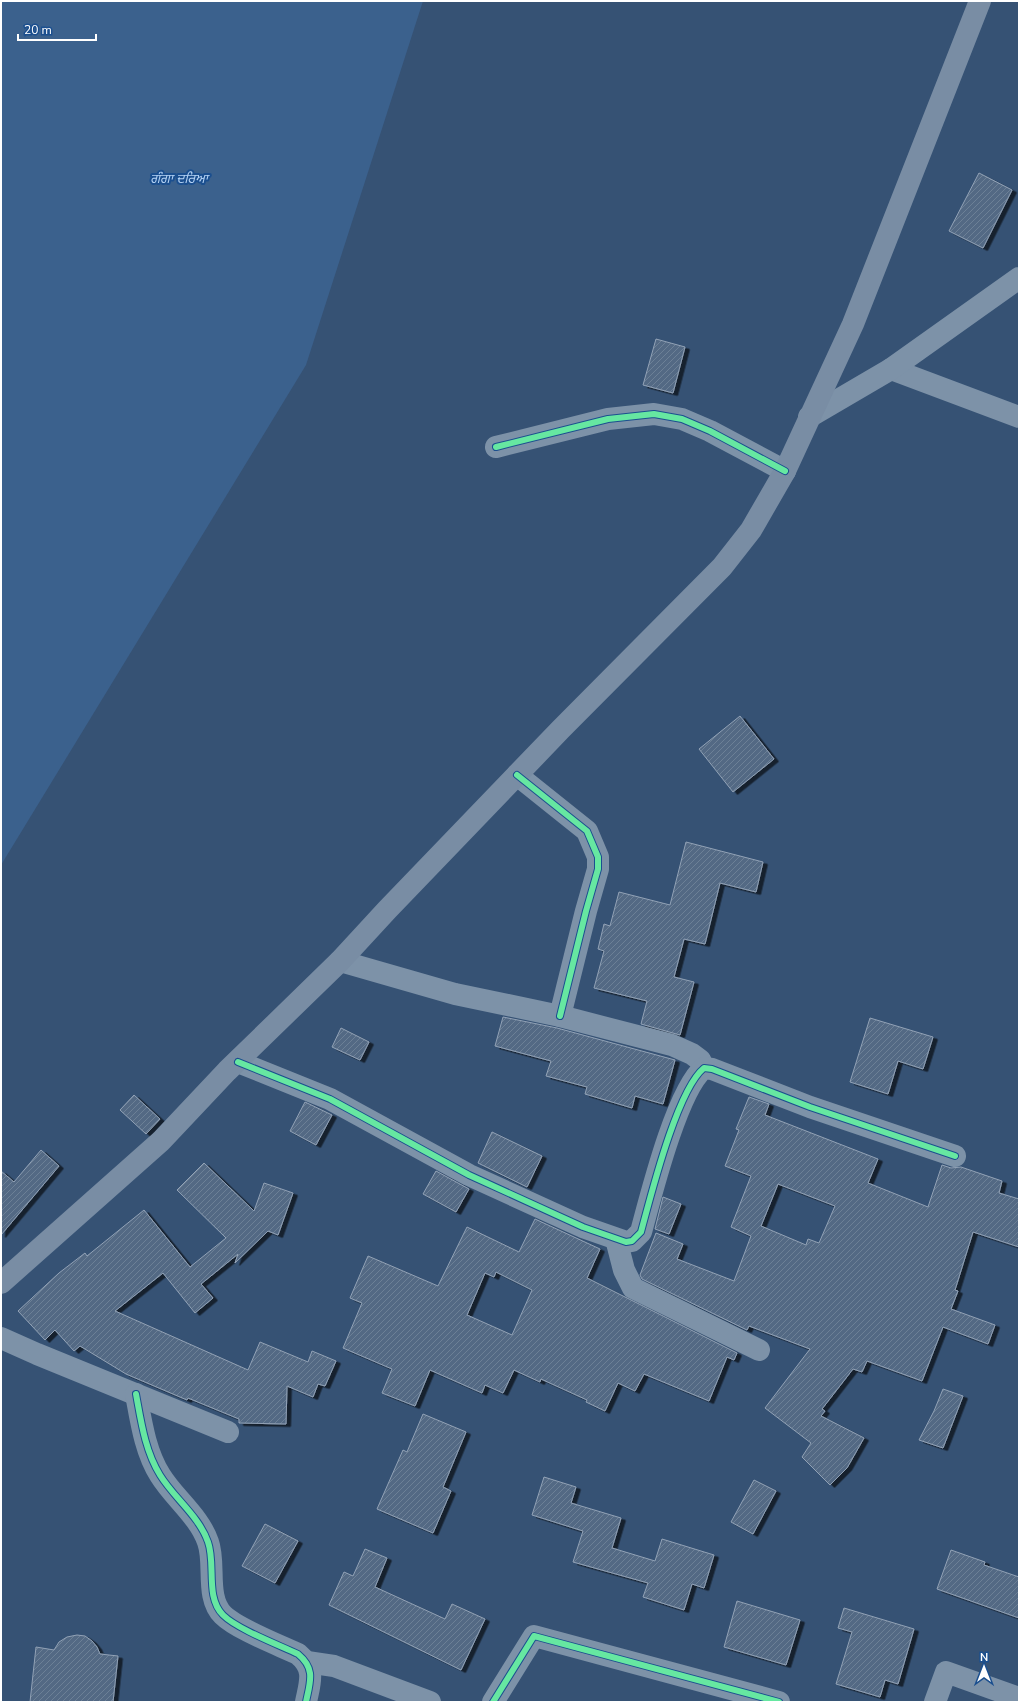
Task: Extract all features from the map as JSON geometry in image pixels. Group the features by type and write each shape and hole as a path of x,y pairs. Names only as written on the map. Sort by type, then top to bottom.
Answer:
{"main road":[{"path":"1,1283 161,1142 238,1062 340,961 517,775 722,567 751,530 785,471 853,324 980,1"}],"street":[{"path":"809,417 891,369 1019,278"},
{"path":"891,369 1019,417"},
{"path":"496,447 608,418 654,414 682,418 710,431 785,471"},
{"path":"517,775 587,831 598,856 598,869 560,1016"},
{"path":"340,961 455,994 560,1016 672,1045 692,1054 700,1060 704,1068"},
{"path":"238,1062 330,1099 469,1175 583,1228 626,1242 632,1241 641,1232 674,1125 690,1086 704,1068"},
{"path":"704,1068 712,1069 810,1107 955,1156"},
{"path":"616,1239 624,1270 633,1288 759,1350"},
{"path":"1,1338 228,1432"},
{"path":"136,1394 148,1450 160,1475 199,1524 208,1542 214,1594 222,1614 232,1622 298,1654 307,1662 310,1672 306,1702"},
{"path":"493,1702 534,1636 779,1702"},
{"path":"307,1662 334,1666 430,1702"},
{"path":"935,1702 946,1672 1019,1698"}],"water":[{"name":"ਗੰਗਾ ਦਰਿਆ","path":"1,1 423,1 306,365 1,865"}],"building":[{"path":"979,173 1012,190 983,248 949,231"},
{"path":"656,339 685,347 673,393 643,385"},
{"path":"740,716 774,759 733,792 699,749"},
{"path":"686,842 763,862 756,892 720,883 705,944 684,939 674,977 694,982 680,1035 641,1024 647,1001 594,988 604,951 598,949 604,924 610,926 619,892 670,905"},
{"path":"503,1017 557,1028 675,1060 663,1104 635,1096 632,1108 585,1094 587,1087 546,1076 551,1061 495,1046"},
{"path":"870,1018 933,1037 923,1069 898,1061 888,1094 850,1082"},
{"path":"341,1028 369,1042 360,1060 332,1047"},
{"path":"134,1095 160,1119 146,1134 120,1110"},
{"path":"749,1097 769,1104 765,1115 878,1159 868,1183 928,1207 942,1165 951,1168 961,1167 1002,1181 999,1193 1019,1199 1019,1247 973,1232 955,1290 958,1291 951,1309 995,1325 988,1344 943,1327 922,1381 867,1361 862,1372 853,1369 822,1409 825,1411 821,1416 864,1438 847,1468 830,1485 802,1457 811,1443 765,1408 810,1349 749,1326 747,1330 642,1279 640,1275 656,1233 683,1244 677,1259 734,1281 751,1236 731,1227 751,1176 725,1166 739,1130 736,1129","holes":["778,1184 835,1206 819,1243 808,1239 806,1245 761,1226"]},
{"path":"305,1102 332,1115 316,1145 290,1131"},
{"path":"492,1132 542,1156 527,1187 478,1163"},
{"path":"41,1150 59,1166 1,1235 1,1171 14,1182"},
{"path":"204,1163 254,1211 264,1183 293,1193 278,1235 268,1231 235,1263 238,1254 201,1284 213,1298 195,1313 163,1273 115,1311 248,1370 260,1342 308,1362 312,1351 336,1361 325,1386 318,1384 313,1397 287,1386 286,1424 239,1423 239,1419 188,1398 187,1400 126,1374 80,1346 74,1351 55,1330 45,1340 18,1311 59,1273 85,1253 87,1256 144,1210 190,1267 226,1238 177,1190"},
{"path":"436,1171 469,1189 456,1212 423,1194"},
{"path":"663,1197 681,1204 669,1234 655,1229"},
{"path":"535,1219 600,1249 587,1278 737,1353 734,1360 727,1357 709,1401 644,1374 635,1391 618,1383 605,1411 586,1402 587,1400 541,1379 540,1382 514,1370 503,1393 485,1385 482,1393 430,1370 415,1406 382,1393 392,1369 343,1348 362,1303 350,1298 368,1256 438,1286 467,1227 519,1252","holes":["496,1272 532,1290 512,1335 467,1315 485,1273 494,1277"]},
{"path":"943,1389 963,1396 943,1448 919,1440 934,1411"},
{"path":"423,1414 466,1432 443,1487 451,1491 433,1533 377,1509 403,1450 407,1452"},
{"path":"544,1477 576,1487 571,1503 621,1518 612,1548 655,1561 662,1539 714,1555 704,1588 692,1584 684,1610 643,1597 648,1583 573,1562 583,1531 532,1515"},
{"path":"754,1480 776,1491 753,1534 731,1522"},
{"path":"265,1524 298,1541 275,1583 242,1566"},
{"path":"365,1549 387,1558 375,1587 445,1619 452,1604 485,1619 461,1670 329,1605 344,1572 353,1576"},
{"path":"951,1550 985,1562 984,1565 1019,1577 1019,1618 937,1589"},
{"path":"737,1601 800,1620 786,1665 724,1647"},
{"path":"844,1608 914,1629 898,1684 885,1680 880,1697 836,1684 852,1632 838,1628"},
{"path":"77,1635 85,1636 92,1641 100,1654 118,1656 113,1702 30,1702 36,1647 54,1650 59,1642 67,1637"}],"cycle path":[{"path":"496,447 608,419 654,414 682,419 710,431 785,471"},
{"path":"517,775 587,831 598,857 598,869 560,1016"},
{"path":"238,1062 330,1099 469,1175 583,1227 626,1242 632,1241 641,1232 658,1170 675,1120 684,1098 694,1080 704,1068 712,1069 810,1107 955,1156"},
{"path":"136,1394 144,1436 155,1466 166,1483 193,1515 208,1542 211,1560 212,1590 218,1608 223,1615 238,1626 298,1654 304,1660 310,1676 306,1702"},
{"path":"493,1702 534,1636 779,1702"}]}
